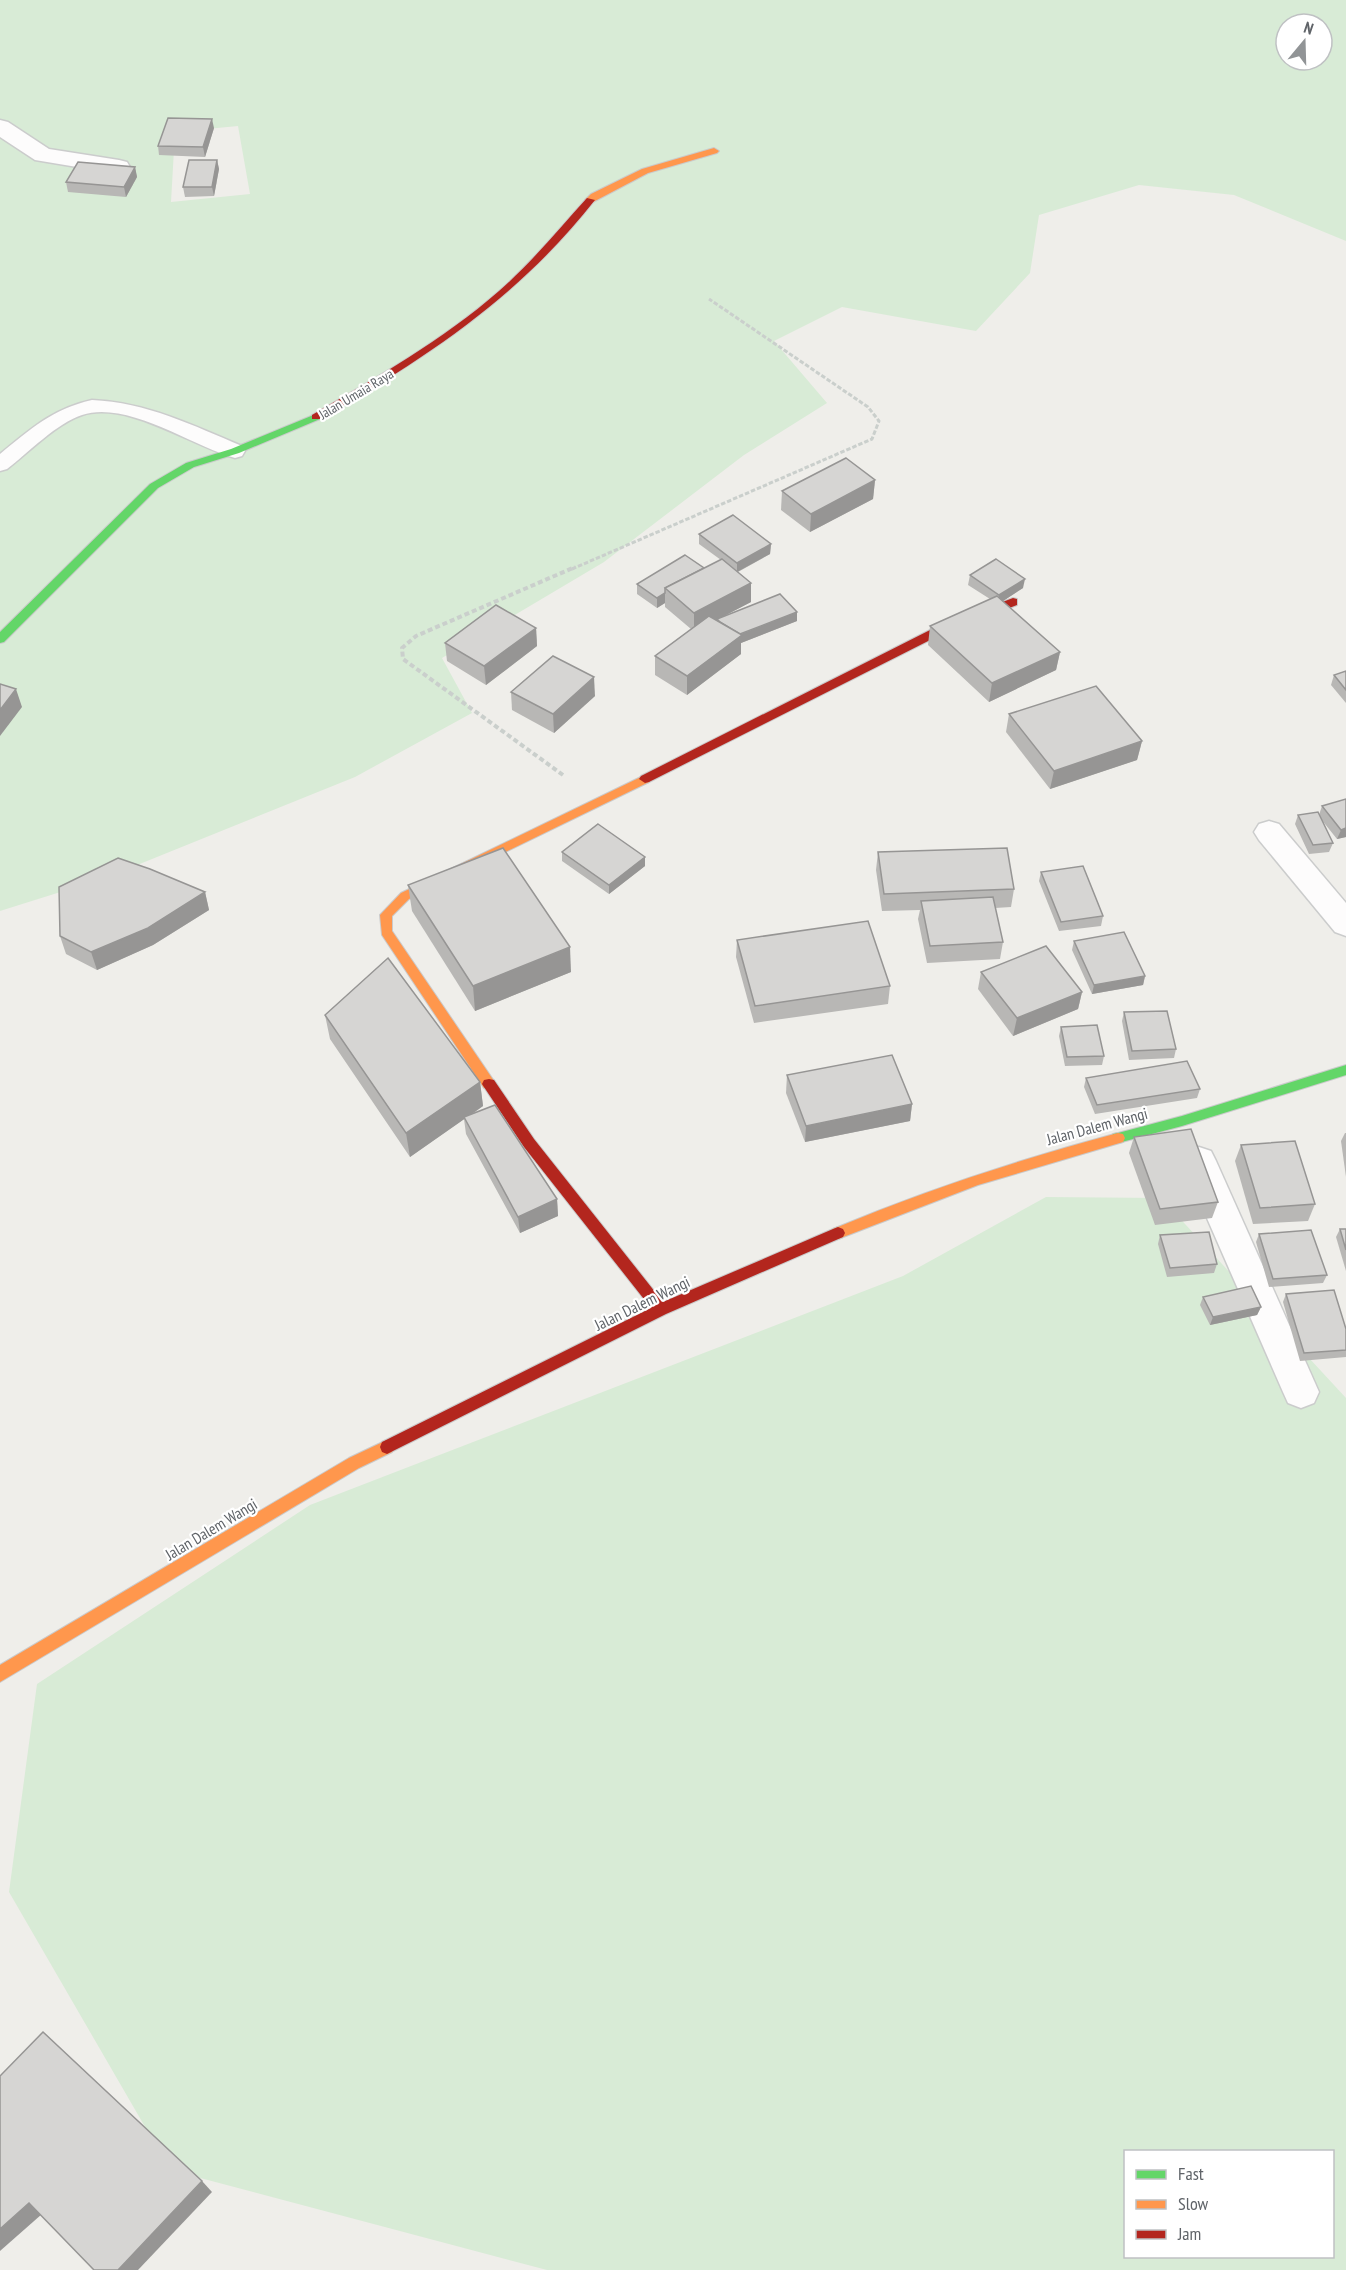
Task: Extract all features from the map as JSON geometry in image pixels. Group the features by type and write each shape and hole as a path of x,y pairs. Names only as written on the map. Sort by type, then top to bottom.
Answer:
{"street":[{"path":"0,127 43,155 119,167"},
{"name":"Jalan Umaia Raya","path":"0,639 154,486 190,465 234,451 307,422 374,384 490,304 545,250 594,196 645,171 714,151"},
{"path":"661,1310 529,1143 386,932 386,915 405,896 600,802 938,631 1013,602"},
{"path":"1269,832 1346,924"},
{"name":"Jalan Dalem Wangi","path":"0,1674 354,1463 661,1310 903,1204 1036,1159 1182,1121 1346,1070"},
{"path":"1182,1121 1301,1392"}],"lane":[{"path":"0,464 76,410 107,406 146,414 234,451"}],"path":[{"path":"600,802 403,659 402,648 416,636 872,439 879,421 868,407 709,299"}],"green space":[{"path":"0,0 1346,0 1346,241 1234,195 1139,185 1039,215 1030,273 976,331 842,307 774,341 827,403 744,455 604,562 442,658 472,713 355,777 105,878 0,911","holes":["238,126 250,194 171,202 175,132"]},
{"path":"1046,1197 1161,1198 1346,1398 1346,2270 547,2270 170,2170 9,1892 37,1684 310,1505 903,1276"}],"building":[{"path":"168,118 212,119 203,147 158,146"},
{"path":"189,160 217,160 212,187 183,187"},
{"path":"78,162 135,167 124,187 66,182"},
{"path":"846,458 875,480 811,514 782,491"},
{"path":"733,515 771,544 737,563 699,534"},
{"path":"685,555 704,568 665,588 665,593 657,598 637,584"},
{"path":"722,559 751,583 694,613 665,588"},
{"path":"996,559 1025,579 999,595 970,575"},
{"path":"780,594 797,612 740,634 717,619"},
{"path":"997,596 1060,652 992,683 930,626"},
{"path":"496,605 536,628 484,666 445,643"},
{"path":"709,616 742,635 687,676 655,656"},
{"path":"553,656 594,677 553,714 511,692"},
{"path":"1346,671 1346,690 1334,675"},
{"path":"0,684 16,689 0,710"},
{"path":"1096,686 1142,741 1054,771 1009,714"},
{"path":"1346,799 1346,828 1341,830 1322,806"},
{"path":"1318,812 1333,843 1313,845 1298,815"},
{"path":"598,824 645,857 609,885 562,852"},
{"path":"503,848 570,947 473,986 408,885"},
{"path":"1007,848 1014,889 884,894 878,852"},
{"path":"118,858 205,892 148,928 91,952 60,936 59,887"},
{"path":"1083,866 1103,916 1061,922 1041,872"},
{"path":"993,897 1003,942 930,946 921,901"},
{"path":"868,921 890,986 755,1006 737,940"},
{"path":"1124,932 1145,976 1094,985 1074,941"},
{"path":"1046,946 1082,992 1017,1018 981,972"},
{"path":"388,958 480,1082 406,1133 325,1015"},
{"path":"1167,1011 1176,1049 1132,1051 1124,1012"},
{"path":"1097,1025 1104,1056 1067,1057 1061,1027"},
{"path":"892,1055 912,1104 806,1126 787,1075"},
{"path":"1187,1061 1200,1089 1097,1105 1086,1078"},
{"path":"495,1105 557,1199 518,1217 464,1117"},
{"path":"1191,1129 1218,1202 1160,1209 1134,1137"},
{"path":"1295,1141 1315,1204 1260,1208 1241,1145"},
{"path":"1340,1229 1346,1229 1346,1250"},
{"path":"1311,1230 1327,1275 1273,1279 1259,1234"},
{"path":"1209,1232 1217,1264 1170,1268 1160,1235"},
{"path":"1251,1286 1261,1307 1213,1317 1203,1297"},
{"path":"1334,1290 1346,1329 1346,1350 1304,1353 1286,1294"},
{"path":"43,2032 202,2181 118,2270 94,2270 29,2203 0,2229 0,2076"}],"traffic: fast":[{"path":"0,639 154,486 190,465 235,451 316,417"},
{"path":"1118,1138 1182,1121 1346,1070"}],"traffic: slow":[{"path":"590,200 645,171 714,151"},
{"path":"489,1084 386,932 386,915 405,896 645,779"},
{"path":"838,1233 976,1180 1118,1138"},
{"path":"0,1674 354,1463 387,1447"}],"traffic: jam":[{"path":"316,417 404,364 488,305 528,268 590,200"},
{"path":"645,779 938,631 1013,602"},
{"path":"489,1084 529,1143 661,1310"},
{"path":"387,1447 661,1310 838,1233"}]}
